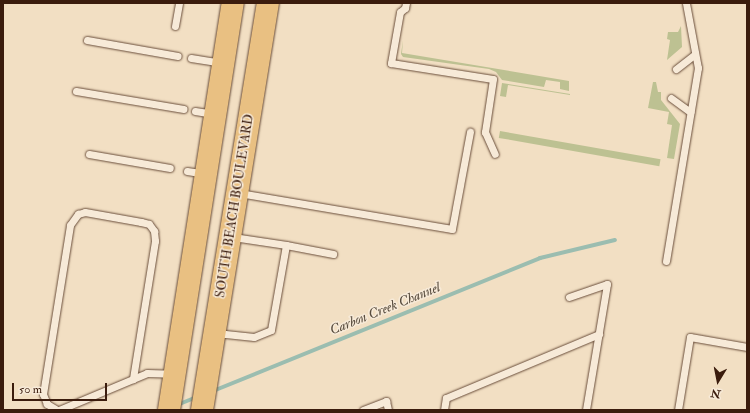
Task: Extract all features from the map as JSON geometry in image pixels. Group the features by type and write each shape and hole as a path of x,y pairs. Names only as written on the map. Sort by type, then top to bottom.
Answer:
{"main road":[{"path":"172,392 196,172 204,113 222,63 233,3"},
{"name":"SOUTH BEACH BOULEVARD","path":"202,410 268,3"}],"lane":[{"path":"175,26 179,3"},
{"path":"406,3 405,8 400,12 391,63 493,79 485,132 495,154"},
{"path":"666,261 698,68 686,3"},
{"path":"87,40 178,56"},
{"path":"676,69 695,54"},
{"path":"191,58 222,63"},
{"path":"76,91 183,109"},
{"path":"671,98 690,112"},
{"path":"237,193 452,229 470,132"},
{"path":"89,154 170,168"},
{"path":"133,379 155,241 154,231 150,224 85,212 78,214 70,225 43,394 47,404 58,410 133,379 147,373 172,392"},
{"path":"230,237 286,245 333,254"},
{"path":"214,333 254,337 271,330 286,245"},
{"path":"570,297 607,284 586,410"},
{"path":"444,410 446,398 599,334"},
{"path":"678,410 690,337 747,346"},
{"path":"364,410 386,401 388,410"}],"green space":[{"path":"681,26 682,47 667,60 670,40 667,39 668,32 678,32"},
{"path":"403,40 402,53 569,81 569,91 560,89 560,82 546,80 544,87 502,80 496,72 489,69 403,57 401,54"},
{"path":"653,82 656,82 658,92 661,92 661,100 680,124 674,159 667,158 672,125 667,124 669,112 648,108"},
{"path":"502,83 570,95 508,85 506,97 500,96"},
{"path":"500,131 661,159 659,166 499,138"}],"waterway":[{"name":"Carbon Creek Channel","path":"213,391 540,258 615,240"},
{"name":"Carbon Creek Channel","path":"177,405 197,397"}]}
